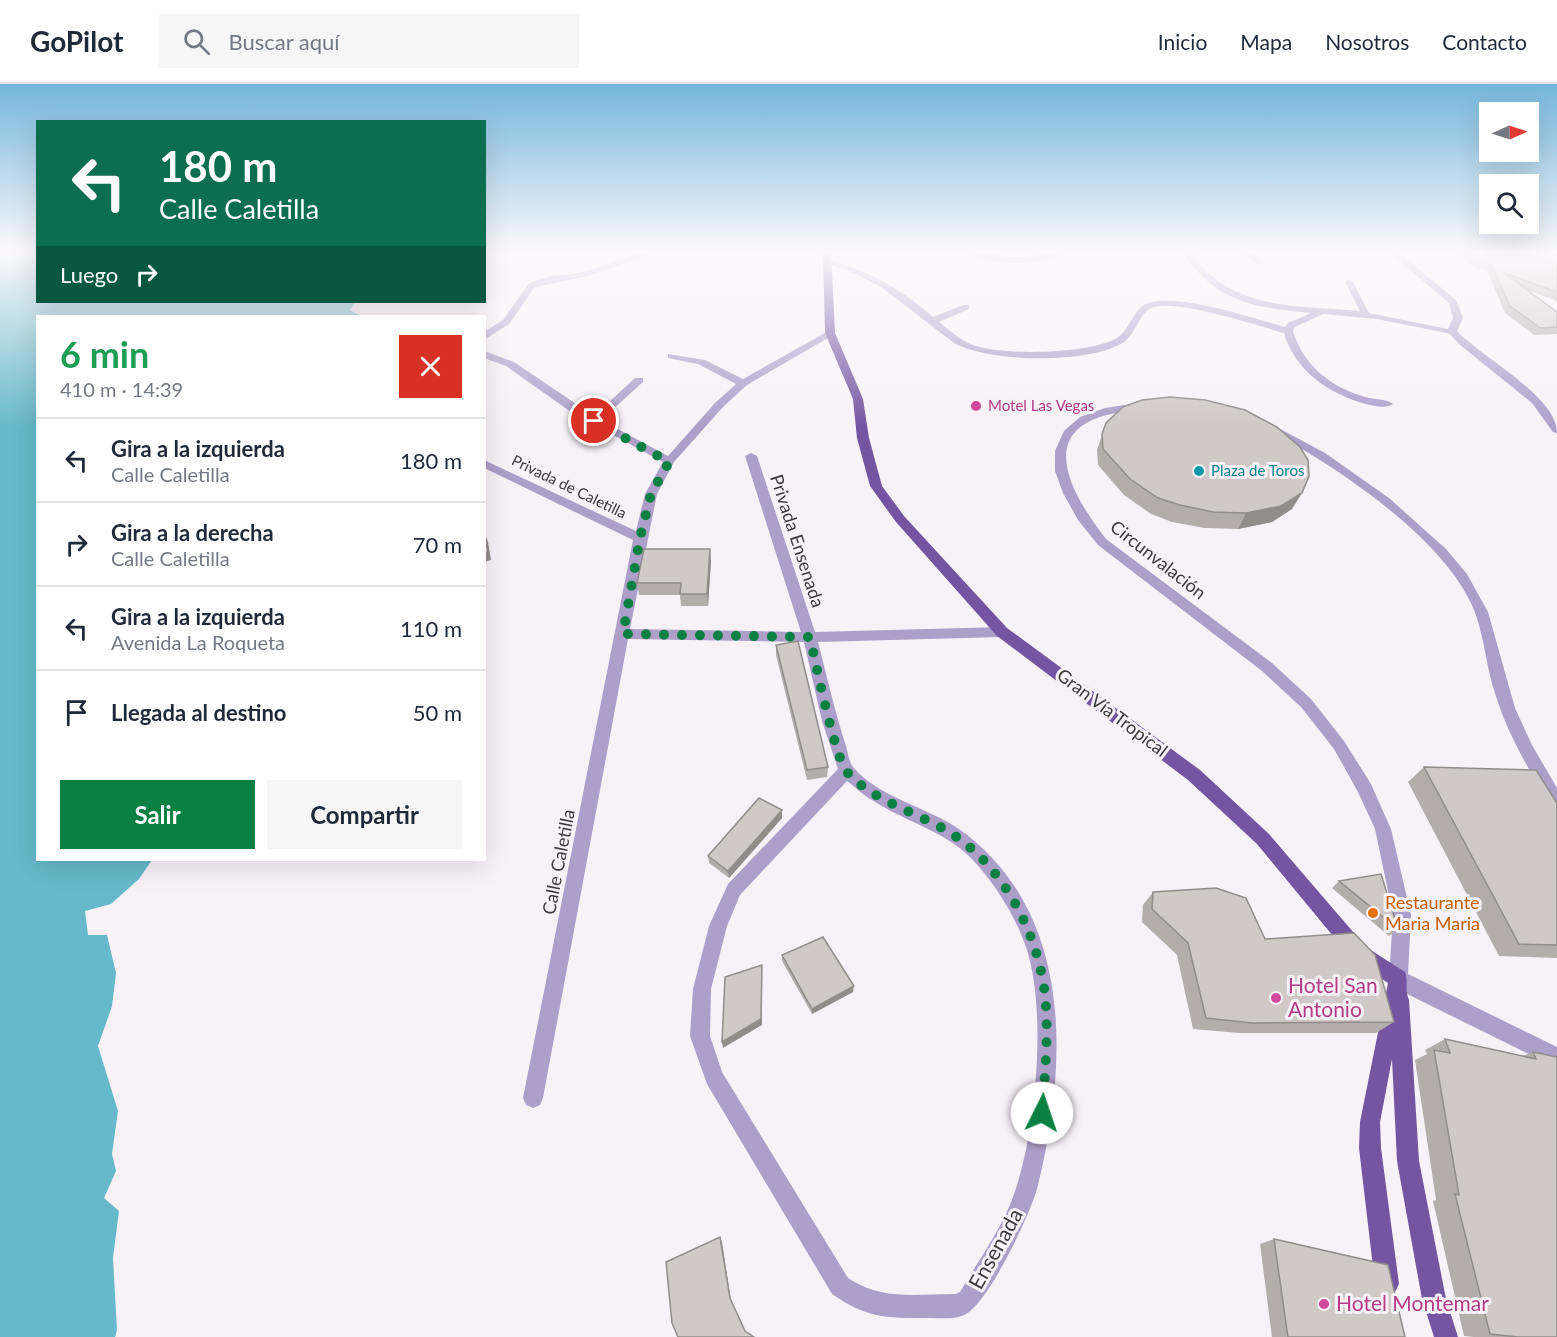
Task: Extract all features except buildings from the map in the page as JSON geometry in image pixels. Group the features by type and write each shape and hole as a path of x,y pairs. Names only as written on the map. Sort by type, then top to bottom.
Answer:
{"main road":[{"name":"Gran Vía Tropical","path":"829,310 830,333 858,399 863,438 876,486 900,519 1002,632 1194,775 1263,839 1359,953 1398,979"},
{"path":"1391,1304 1384,1271 1370,1148 1370,1122 1398,979"},
{"path":"1398,979 1408,1161 1434,1299 1446,1337"}],"street":[{"path":"486,337 506,322 513,310"},
{"path":"918,310 961,345 987,351 1016,352 1076,352 1119,342 1127,335 1143,310"},
{"path":"933,321 958,310"},
{"path":"1200,310 1241,318 1288,331"},
{"path":"1308,310 1366,315 1452,331 1462,342 1536,401 1557,430"},
{"path":"1364,310 1366,315"},
{"path":"1452,331 1458,318 1456,310"},
{"path":"1320,312 1291,325 1288,331 1293,350 1325,381 1356,400 1388,404"},
{"name":"Calle Caletilla","path":"533,1098 640,538 651,494 669,462 719,405 742,383 830,333"},
{"path":"486,355 510,364 594,421 669,462"},
{"path":"672,356 700,362 742,383"},
{"path":"594,421 639,380"},
{"name":"Circunvalación","path":"1156,404 1110,409 1090,415 1074,425 1064,438 1060,453 1067,493 1082,519 1102,542 1267,667 1306,704 1339,745 1365,789 1383,829 1401,915 1398,979"},
{"path":"1256,420 1308,447 1395,509 1428,538 1460,575 1478,601 1502,693 1521,741 1557,802"},
{"name":"Privada Ensenada","path":"751,456 810,637"},
{"name":"Privada de Caletilla","path":"486,464 640,538"},
{"path":"623,634 810,637 1002,632"},
{"path":"810,637 830,721 846,771"},
{"name":"Ensenada","path":"846,771 878,796 950,832 975,851 1000,880 1020,914 1036,950 1045,994 1047,1046 1040,1134 1025,1195 1014,1222 968,1300 958,1306 881,1306 859,1299 840,1286 714,1077 700,1036 702,990 718,926 734,890 846,771"},
{"name":"Gran Vía Tropical","path":"1398,979 1557,1058"}],"water":[{"path":"0,310 351,310 359,315 36,315 36,861 151,861 139,879 111,904 85,911 88,935 107,935 116,973 112,1006 98,1046 118,1111 112,1154 116,1171 104,1198 119,1211 113,1258 117,1330 115,1337 0,1337"}],"place":[{"name":"Motel Las Vegas","path":"976,406"},
{"name":"Plaza de Toros","path":"1199,471"},
{"name":"Restaurante Maria Maria","path":"1373,913"},
{"name":"Hotel San Antonio","path":"1276,998"},
{"name":"Hotel Montemar","path":"1324,1304"}],"route":[{"path":"594,421 669,462 651,494 640,538 623,634 810,637 830,721 846,771 878,796 950,832 975,851 1000,880 1020,914 1036,950 1045,994 1047,1046 1042,1113"}]}
